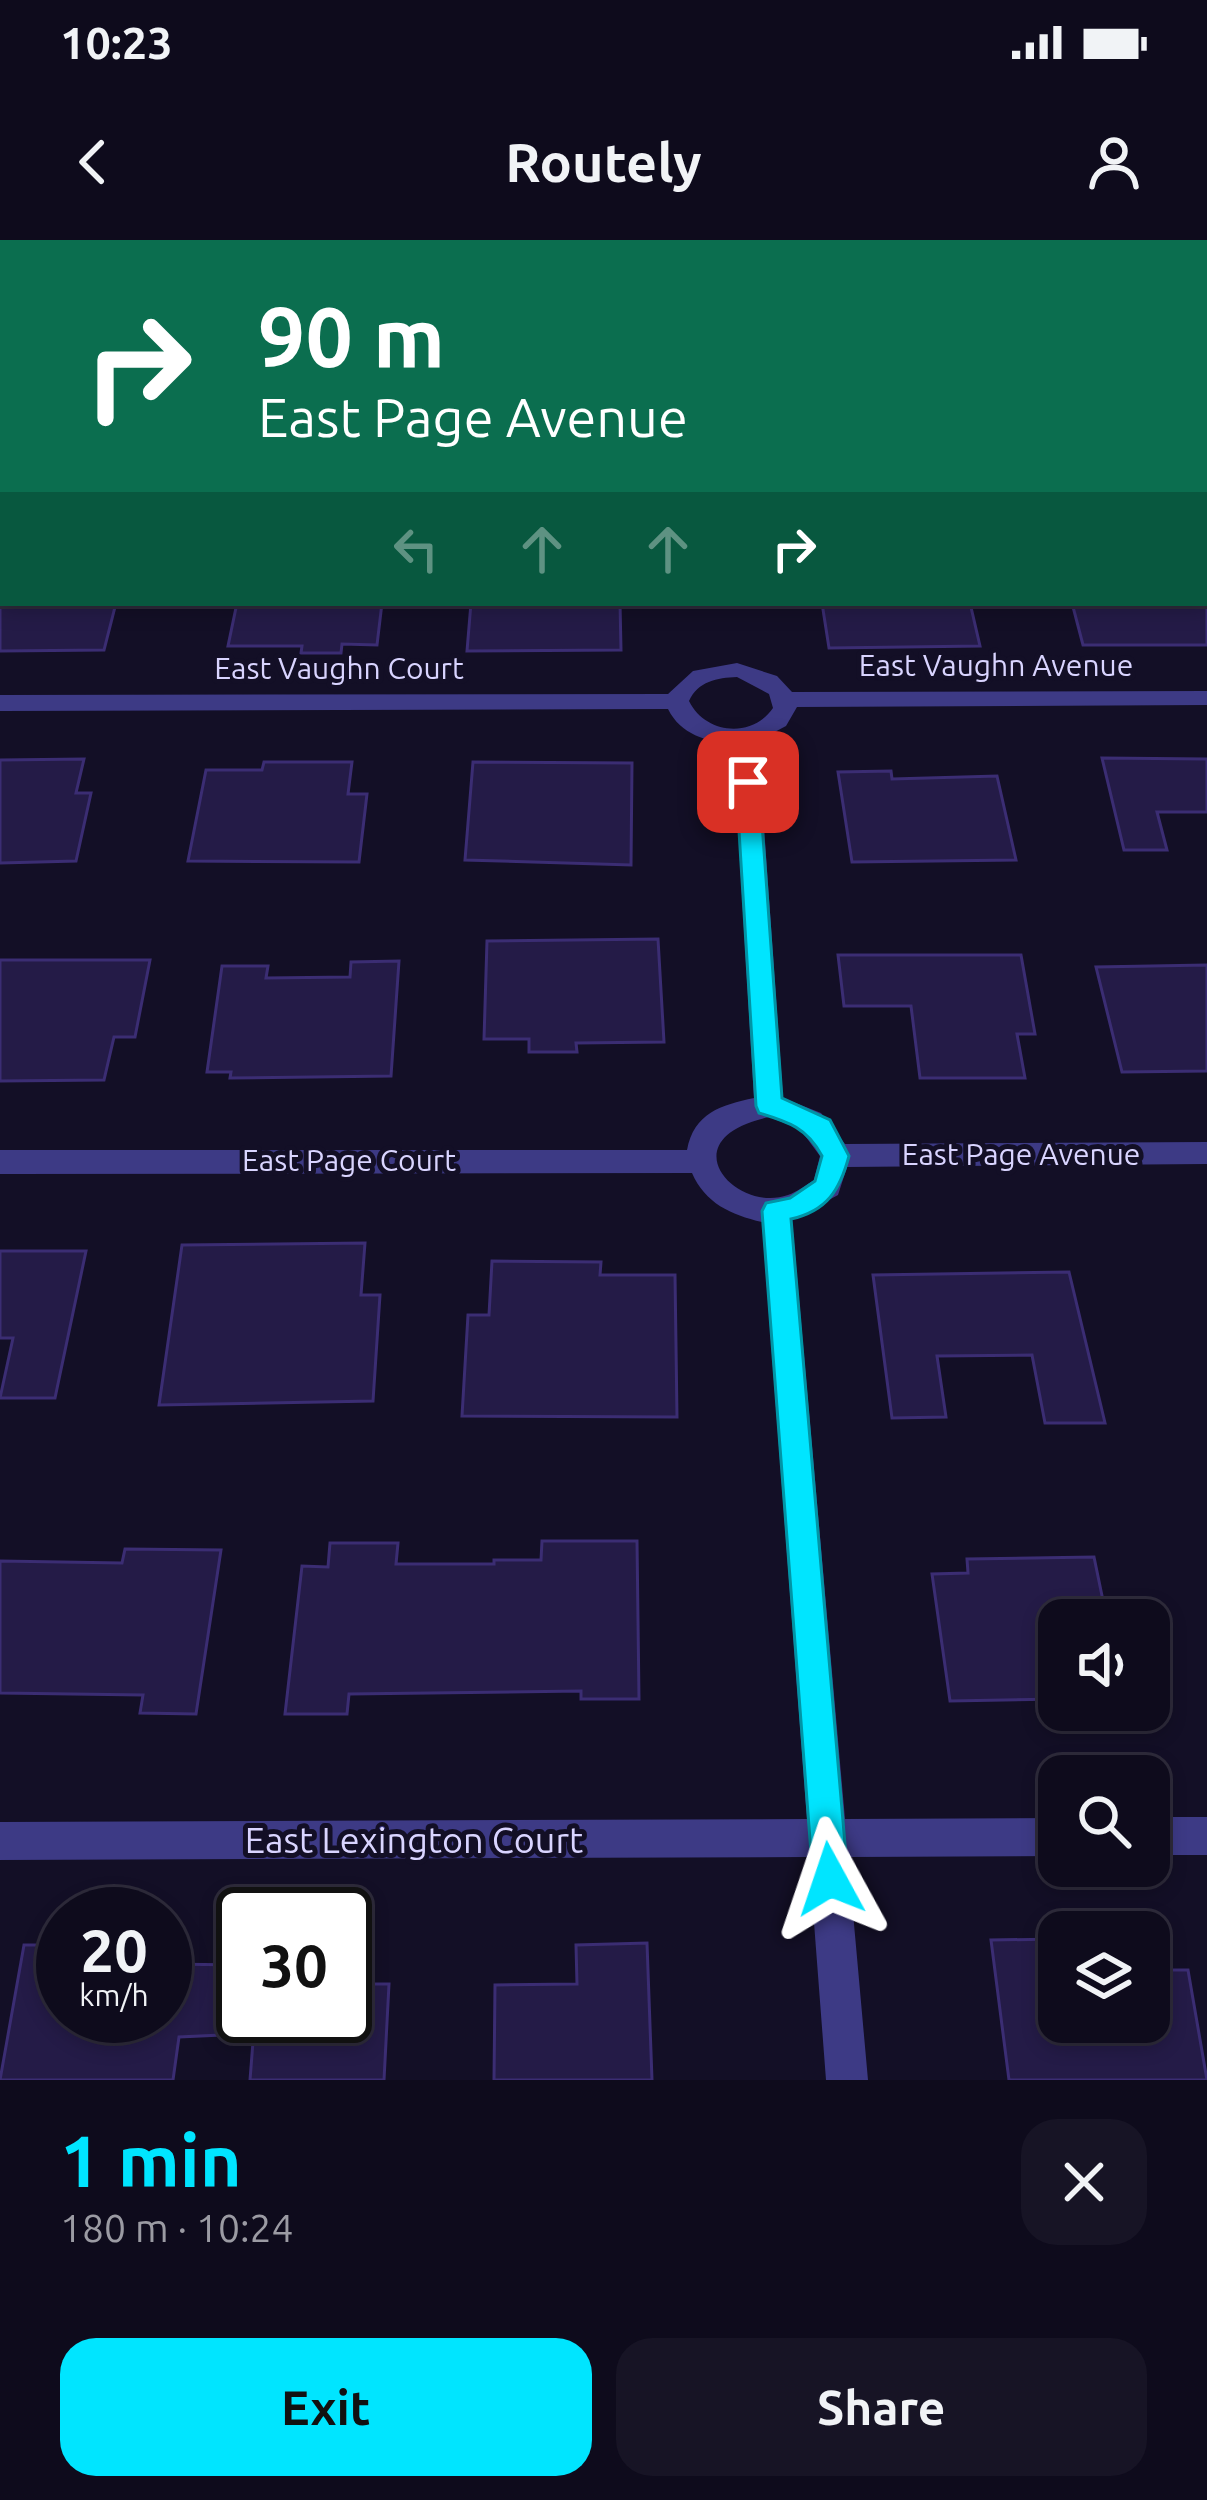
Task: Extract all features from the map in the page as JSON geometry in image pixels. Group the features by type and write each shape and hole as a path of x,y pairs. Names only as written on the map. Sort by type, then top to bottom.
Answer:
{"street":[{"path":"736,670 768,680 785,700 777,723 745,736 697,728 679,711 677,700 681,691 703,675 736,670"},
{"name":"East Vaughn Avenue","path":"785,700 1207,698"},
{"name":"East Vaughn Court","path":"0,703 677,700"},
{"path":"745,736 769,1106"},
{"path":"769,1106 788,1109 820,1127 836,1156 827,1187 797,1207 776,1211 754,1210 716,1192 698,1161 699,1146 717,1120 732,1112 769,1106"},
{"name":"East Page Avenue","path":"836,1156 1207,1154"},
{"name":"East Page Court","path":"0,1162 698,1161"},
{"path":"776,1211 847,2080"},
{"path":"1170,1836 1207,1836"},
{"name":"East Lexington Court","path":"0,1841 1038,1837"}],"building":[{"path":"0,606 115,606 104,650 0,651"},
{"path":"236,606 382,606 377,645 342,644 341,653 301,653 302,646 228,646"},
{"path":"471,606 620,606 621,650 467,651"},
{"path":"822,606 971,606 980,646 829,648"},
{"path":"1073,606 1207,606 1207,645 1083,645"},
{"path":"1102,758 1207,759 1207,812 1157,812 1167,850 1124,850"},
{"path":"84,759 76,793 91,793 76,861 0,863 0,760"},
{"path":"264,762 352,762 348,794 367,794 359,862 188,861 206,770 262,770"},
{"path":"473,762 632,763 631,865 465,860"},
{"path":"891,771 892,779 997,776 1016,860 852,862 838,772"},
{"path":"658,939 664,1042 576,1043 577,1052 529,1052 529,1039 484,1039 487,941"},
{"path":"838,955 1021,955 1035,1034 1017,1034 1025,1078 920,1078 911,1006 844,1006"},
{"path":"0,960 150,960 135,1037 114,1037 104,1080 0,1081"},
{"path":"399,961 391,1076 230,1078 231,1072 207,1072 222,966 268,966 266,978 350,977 351,962"},
{"path":"1207,965 1207,1071 1122,1072 1096,967"},
{"path":"365,1243 361,1295 380,1295 373,1401 159,1405 182,1245"},
{"path":"0,1251 86,1251 55,1398 0,1398 13,1338 0,1338"},
{"path":"492,1261 601,1262 600,1275 675,1275 677,1417 462,1416 468,1315 489,1315"},
{"path":"1069,1272 1105,1423 1045,1423 1032,1355 937,1356 946,1417 892,1418 873,1275"},
{"path":"542,1541 637,1541 639,1699 581,1699 581,1691 349,1694 347,1714 285,1714 302,1566 328,1567 330,1543 398,1543 396,1564 494,1564 494,1560 541,1560"},
{"path":"125,1549 221,1550 196,1714 140,1713 143,1695 0,1693 0,1561 122,1563"},
{"path":"1094,1557 1103,1599 1038,1599 1038,1699 950,1701 932,1574 968,1573 967,1559"},
{"path":"1038,1939 1038,2043 1170,2043 1170,1970 1188,1970 1207,2080 1009,2080 991,1940"},
{"path":"647,1943 652,2080 494,2080 495,1985 577,1984 576,1945"},
{"path":"24,1945 36,1945 36,2043 178,2043 173,2080 0,2080"},
{"path":"192,1964 216,1965 216,2035 192,2036"},
{"path":"372,1984 389,1984 384,2080 250,2080 253,2043 372,2043"}],"route":[{"path":"748,782 769,1106 788,1109 820,1127 836,1156 827,1187 797,1207 776,1211 830,1879"}]}
